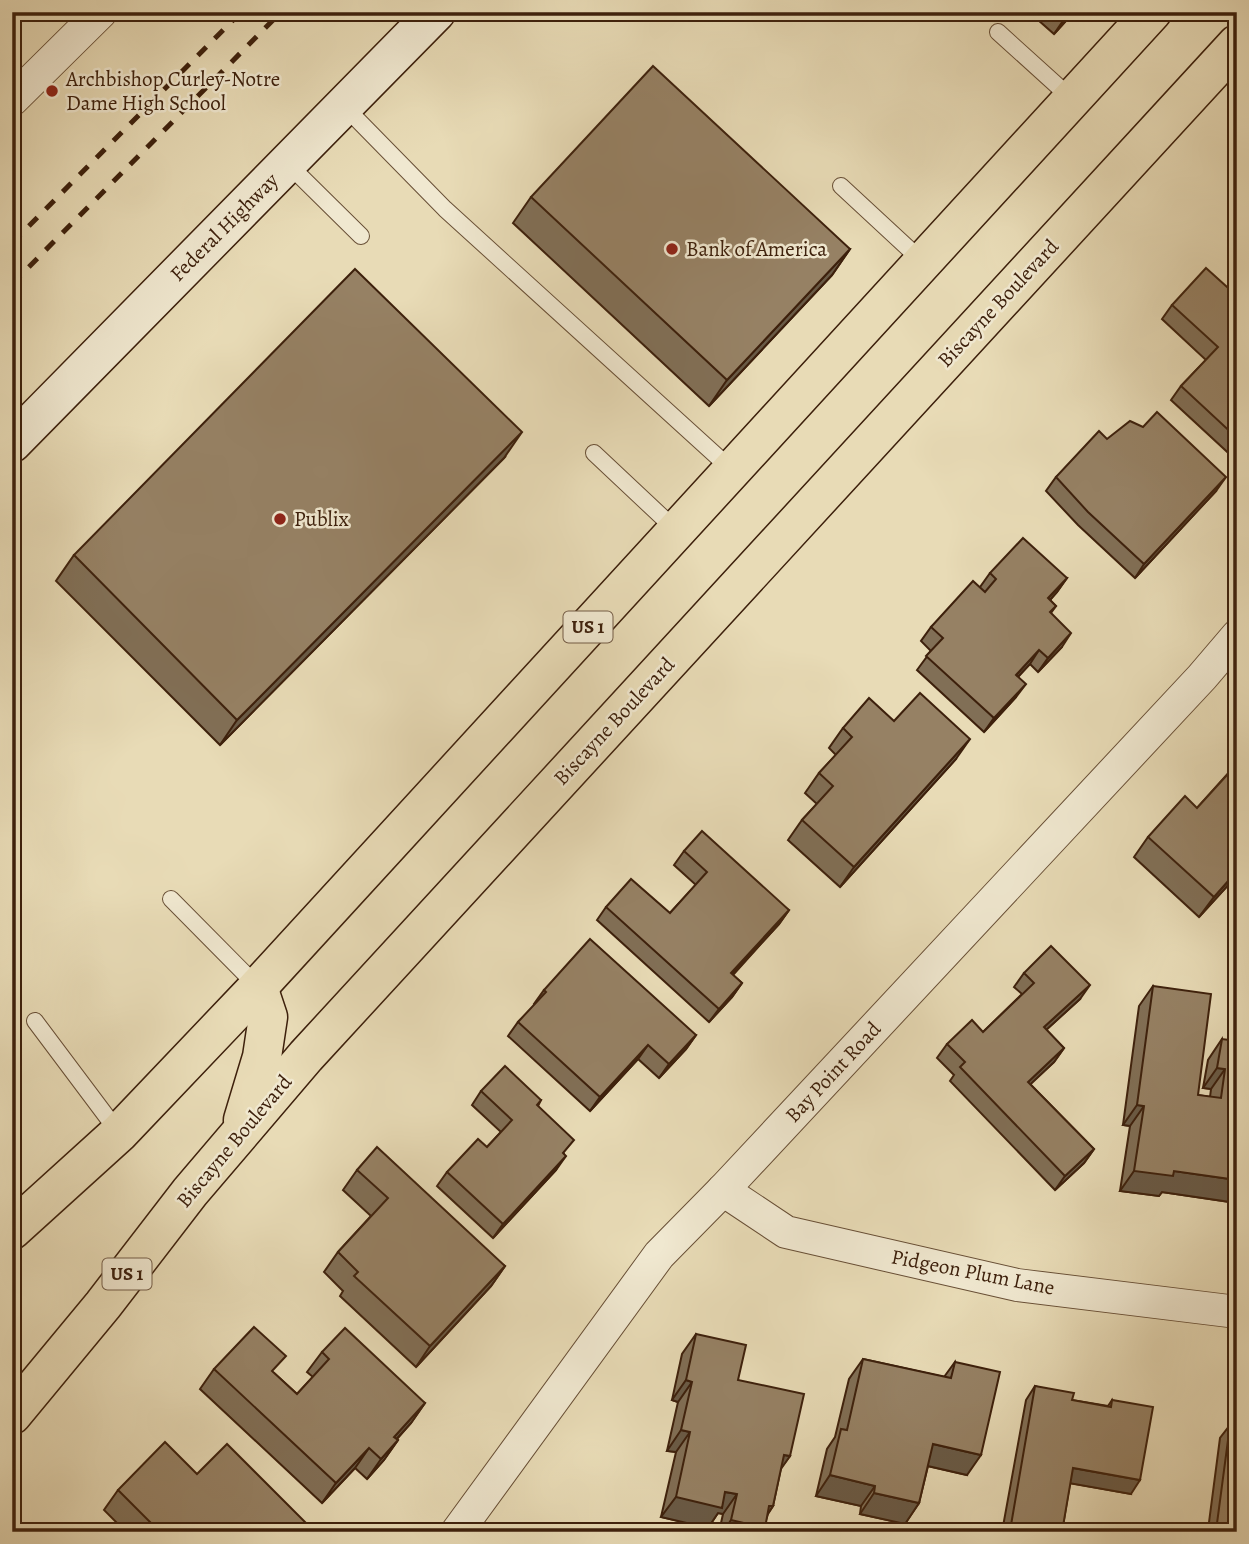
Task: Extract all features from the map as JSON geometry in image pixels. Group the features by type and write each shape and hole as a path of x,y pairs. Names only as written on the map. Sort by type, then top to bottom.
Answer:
{"main road":[{"name":"US 1","path":"12,1230 118,1133 258,987 1152,12"},
{"name":"Biscayne Boulevard","path":"12,1416 240,1132 325,1036 1237,44"},
{"path":"240,1132 262,1057 268,1017 258,987"}],"street":[{"path":"12,100 101,12"},
{"name":"Federal Highway","path":"12,443 436,12"},
{"name":"Bay Point Road","path":"457,1532 659,1255 723,1190 1193,687 1237,636"},
{"name":"Pidgeon Plum Lane","path":"723,1190 786,1232 1017,1285 1237,1312"}],"lane":[{"path":"998,32 1072,99"},
{"path":"344,106 445,209 732,470"},
{"path":"288,163 361,236"},
{"path":"841,186 922,261"},
{"path":"594,453 677,531"},
{"path":"172,899 258,987"},
{"path":"35,1021 118,1133"}],"building":[{"name":"Bank of America","path":"653,66 850,249 727,380 531,197"},
{"path":"1206,268 1237,296 1237,438 1181,386 1218,347 1172,305"},
{"name":"Publix","path":"355,269 522,432 237,720 74,555"},
{"path":"1157,412 1226,477 1144,564 1088,512 1056,477 1099,431 1107,439 1130,421 1143,427"},
{"path":"1023,538 1067,578 1048,598 1056,606 1050,612 1071,633 1048,658 1039,650 1016,675 1026,684 994,718 926,656 943,638 931,627 973,581 985,592 996,579 990,573"},
{"path":"920,693 970,739 854,867 802,820 833,786 819,773 852,737 843,728 869,698 894,721"},
{"path":"1237,764 1237,871 1214,897 1148,837 1185,796 1197,808"},
{"path":"702,831 789,910 731,973 742,983 719,1009 606,907 631,879 670,913 707,872 684,851"},
{"path":"590,939 696,1035 669,1064 648,1045 600,1097 518,1022"},
{"path":"1051,946 1090,985 1044,1027 1064,1048 1028,1082 1094,1149 1065,1176 960,1067 965,1062 947,1044 972,1020 983,1032 1034,983 1024,973"},
{"path":"1153,986 1211,994 1198,1095 1221,1098 1225,1069 1217,1068 1222,1039 1237,1041 1237,1180 1174,1171 1173,1176 1134,1171 1144,1106 1137,1105"},
{"path":"505,1066 541,1100 537,1105 574,1140 563,1153 566,1156 503,1224 447,1172 478,1139 487,1147 512,1120 481,1091"},
{"path":"377,1147 505,1266 430,1346 354,1276 358,1272 338,1252 388,1198 357,1170"},
{"path":"254,1327 286,1356 272,1371 297,1394 329,1359 322,1352 345,1328 425,1403 394,1437 398,1440 381,1459 369,1448 336,1483 214,1369"},
{"path":"696,1334 746,1345 738,1380 804,1394 790,1456 784,1455 773,1506 769,1506 765,1528 731,1520 737,1494 725,1492 722,1508 676,1497 690,1432 681,1430 692,1382 686,1380"},
{"path":"863,1359 951,1378 955,1362 1000,1372 981,1455 933,1444 919,1503 874,1493 875,1486 830,1475 841,1429 847,1430"},
{"path":"1035,1386 1074,1393 1072,1400 1111,1407 1112,1400 1153,1407 1140,1480 1073,1468 1062,1532 1011,1525"},
{"path":"1230,1425 1237,1425 1237,1532 1193,1532 1193,1528 1216,1531"},
{"path":"165,1442 197,1474 227,1444 315,1532 160,1532 118,1490"}],"railway":[{"path":"12,243 241,12"},
{"path":"12,284 281,12"}],"place":[{"name":"Archbishop Curley-Notre Dame High School","path":"52,91"},
{"name":"Bank of America","path":"672,249"},
{"name":"Publix","path":"280,519"}]}
